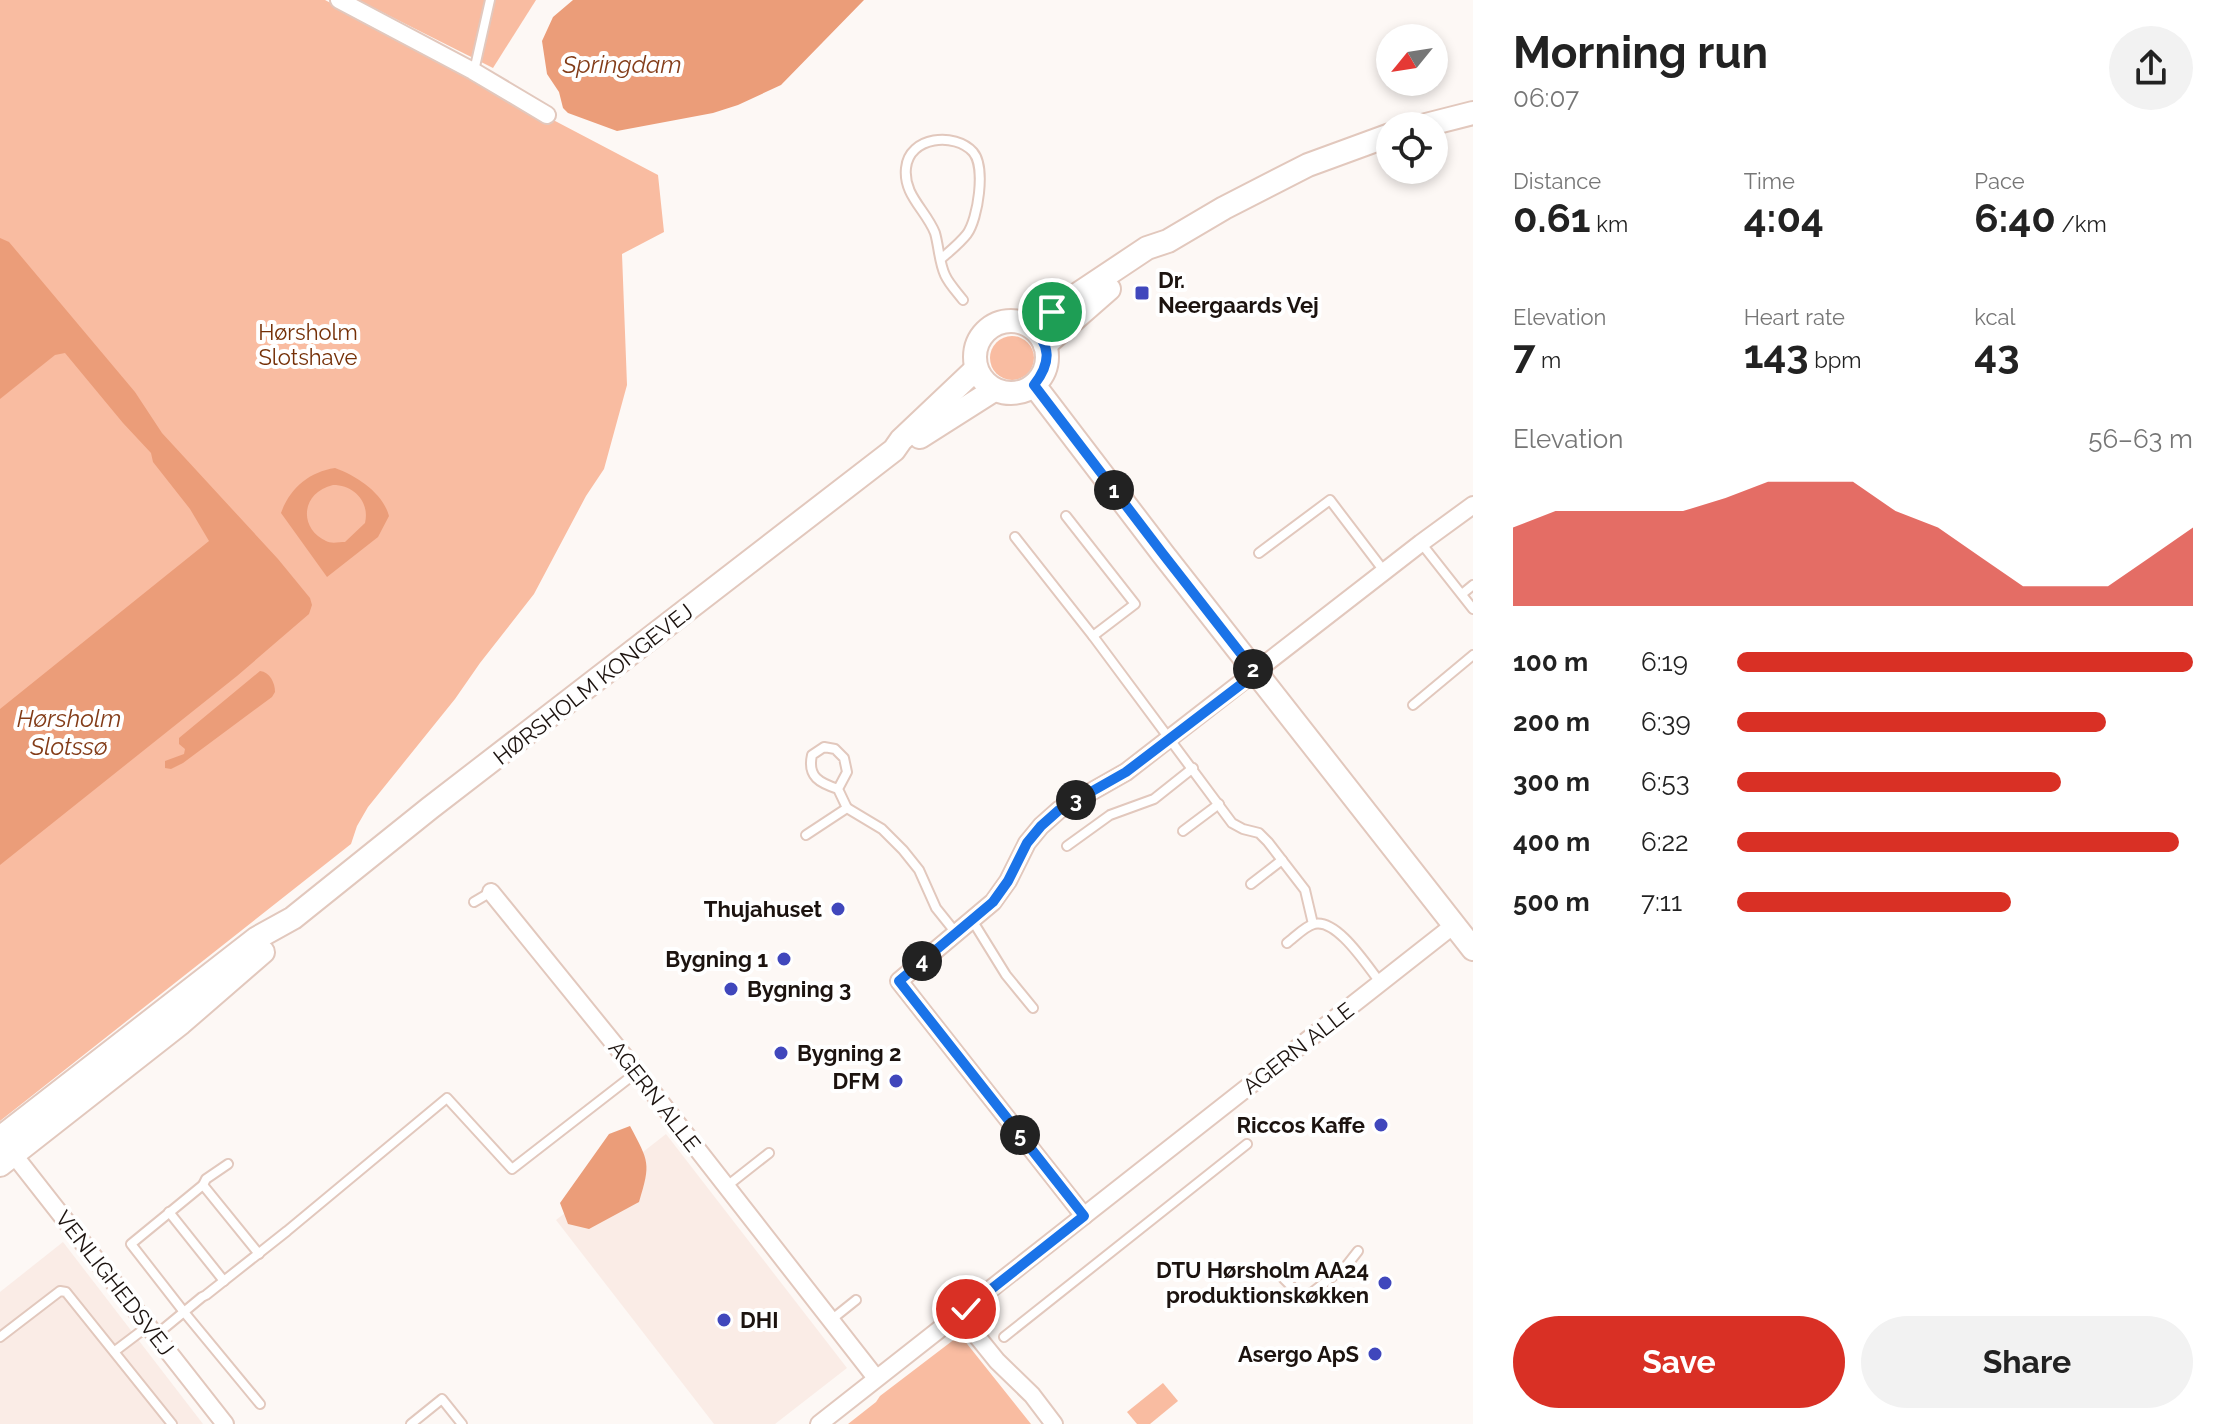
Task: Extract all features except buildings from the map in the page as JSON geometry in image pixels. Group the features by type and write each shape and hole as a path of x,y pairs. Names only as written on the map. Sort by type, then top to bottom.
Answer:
{"main road":[{"path":"1448,119 1473,113"},
{"path":"1030,326 1147,248 1168,241 1308,165 1376,140"},
{"path":"1045,345 1095,300 1154,259 1168,241"},
{"path":"1008,320 1030,326 1045,345 1047,358 1044,372 1034,385 1022,392 994,390 980,378 976,369 974,352 979,338 998,322 1008,320"},
{"name":"HØRSHOLM KONGEVEJ","path":"894,450 976,369"},
{"path":"1034,385 1473,949"},
{"name":"HØRSHOLM KONGEVEJ","path":"4,1152 22,1132 145,1035 165,1010 257,938 293,918 430,808 894,450 907,445 994,390"},
{"name":"HØRSHOLM KONGEVEJ","path":"4,1152 181,1023 266,949 293,918"}],"street":[{"path":"339,0 473,71 547,115"},
{"path":"1084,1216 899,981 993,902 1008,881 1027,843 1059,810 1126,772 1172,739 1473,505"},
{"name":"AGERN ALLE","path":"491,892 637,1072 876,1378"},
{"name":"AGERN ALLE","path":"819,1424 1454,925"},
{"name":"VENLIGHEDSVEJ","path":"4,1152 152,1330 225,1424"},
{"path":"959,1314 1054,1424"}],"lane":[{"path":"473,71 490,0"},
{"path":"941,259 968,232 976,216 980,168 974,153 954,139 932,140 918,147 908,158 905,169 909,192 934,232 945,275 963,300"},
{"path":"1259,553 1330,500 1385,571"},
{"path":"1066,516 1135,604 1093,636"},
{"path":"1015,537 1172,739 1232,823 1259,833 1282,860 1305,890 1313,924"},
{"path":"1421,543 1473,609"},
{"path":"1462,594 1473,585"},
{"path":"1413,705 1473,655"},
{"path":"838,789 847,772 844,758 835,749 824,747 812,755 810,763 815,778 838,789 847,808 882,829 903,850 919,870 936,908 956,933"},
{"path":"1067,846 1110,815 1154,799 1193,768"},
{"path":"1183,831 1219,804"},
{"path":"806,835 847,808"},
{"path":"1251,884 1282,860"},
{"path":"474,902 491,892"},
{"path":"971,920 1006,975 1033,1008"},
{"path":"1287,943 1313,924 1337,930 1381,983"},
{"path":"115,1351 184,1312 447,1098 512,1169 637,1072"},
{"path":"1004,1337 1247,1144"},
{"path":"726,1187 769,1153"},
{"path":"228,1164 206,1179 203,1185 131,1244 260,1404"},
{"path":"203,1185 259,1254"},
{"path":"169,1212 224,1281"},
{"path":"1283,1278 1304,1299 1347,1265 1358,1251"},
{"path":"0,1337 60,1291 66,1292 172,1424"},
{"path":"831,1320 856,1300"},
{"path":"411,1424 442,1399 462,1424"}],"shaded area":[{"path":"666,1134 847,1368 775,1424 714,1424 556,1220"},
{"path":"63,1242 203,1424 0,1424 0,1292"}],"green space":[{"name":"Hørsholm Slotshave","path":"0,0 325,0 658,175 664,232 622,254 627,385 604,469 586,496 534,594 368,807 351,844 0,1121"},
{"path":"358,0 536,0 493,68"},
{"path":"1012,336 1027,343 1034,358 1027,373 1012,380 997,373 990,358 997,343"},
{"path":"960,1335 1031,1424 848,1424 880,1396"},
{"path":"1163,1383 1178,1401 1150,1424 1137,1424 1127,1412"}],"water":[{"name":"Springdam","path":"573,0 864,0 781,85 713,113 617,131 568,113 547,74 542,41 553,17"},
{"name":"Hørsholm Slotssø","path":"0,238 9,242 135,392 162,433 278,559 310,598 312,605 309,614 237,676 0,865 0,709 209,541 190,509 153,462 151,453 65,353 55,355 0,399"},
{"path":"335,468 360,481 381,500 389,516 378,537 327,577 281,513 295,489 309,477","holes":["333,485 354,491 363,502 365,523 345,542 330,542 311,528 307,512 314,495"]},
{"path":"260,671 267,673 273,682 275,692 272,697 183,763 171,769 165,768 165,761 184,754 185,749 179,744 179,738"},
{"path":"630,1126 646,1163 639,1202 589,1229 568,1224 560,1203 609,1134"}],"place":[{"name":"Dr. Neergaards Vej","path":"1142,293"},
{"name":"Thujahuset","path":"838,909"},
{"name":"Bygning 1","path":"784,959"},
{"name":"Bygning 3","path":"731,989"},
{"name":"Bygning 2","path":"781,1053"},
{"name":"DFM","path":"896,1081"},
{"name":"Riccos Kaffe","path":"1381,1125"},
{"name":"DTU Hørsholm AA24 produktionskøkken","path":"1385,1283"},
{"name":"DHI","path":"724,1320"},
{"name":"Asergo ApS","path":"1375,1354"}],"route":[{"path":"966,1309 1084,1216 899,981 993,902 1008,881 1027,843 1059,810 1126,772 1256,673 1034,385 1044,372 1047,358 1045,345 1030,326 1052,312"}]}
